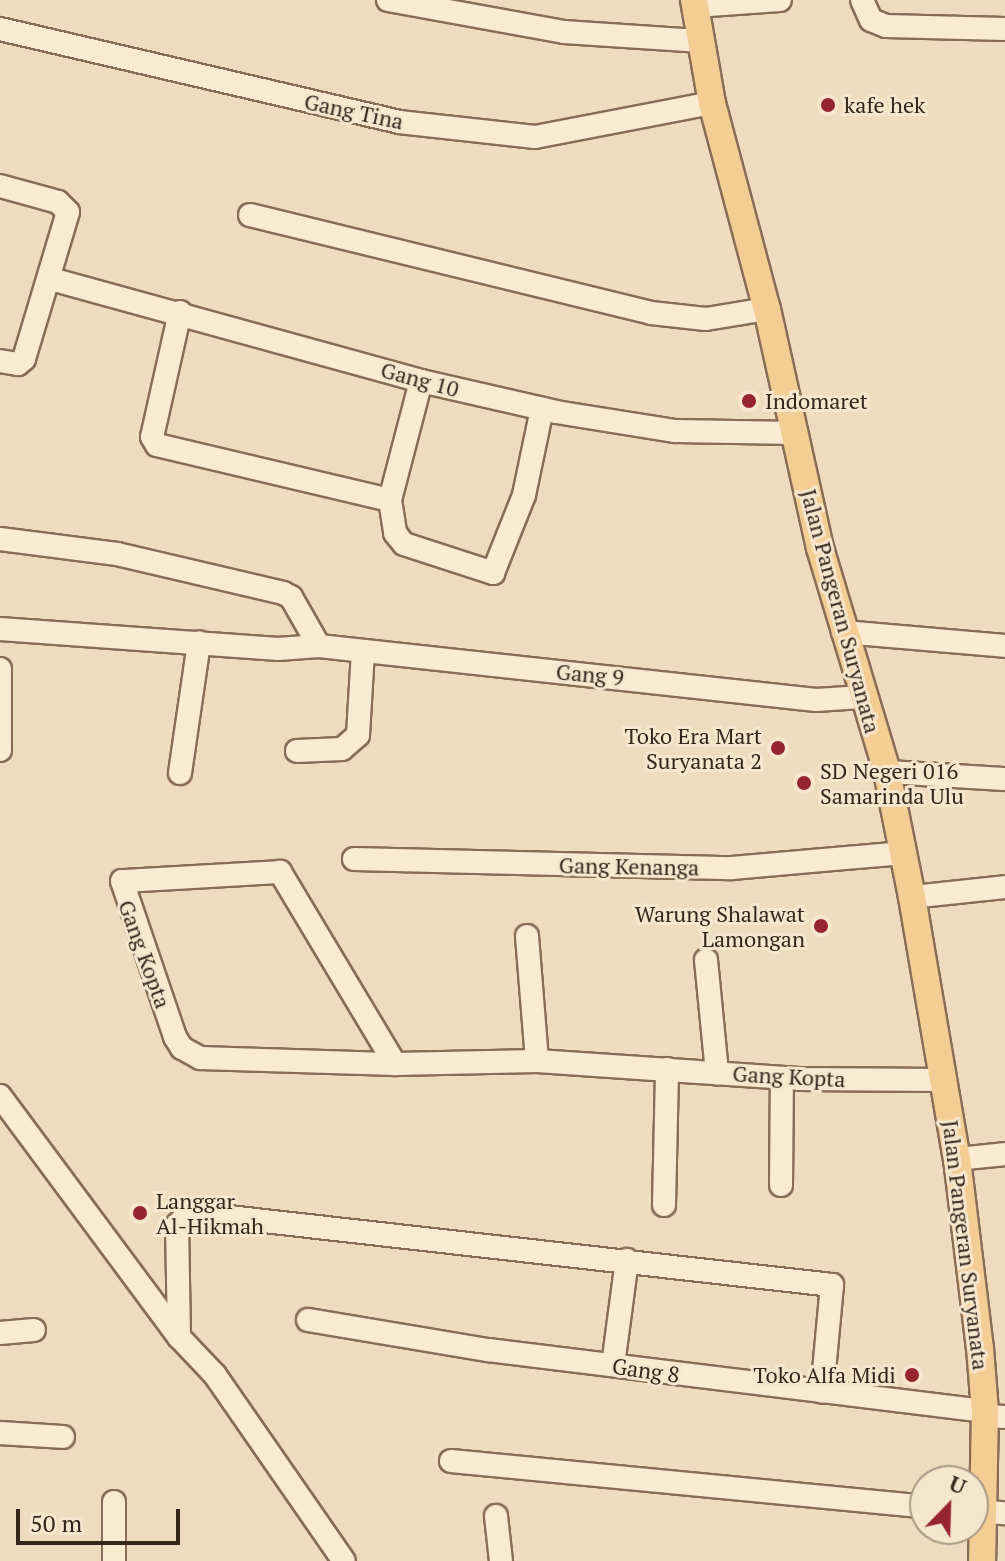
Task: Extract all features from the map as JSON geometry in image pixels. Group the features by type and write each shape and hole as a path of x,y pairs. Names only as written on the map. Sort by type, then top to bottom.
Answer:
{"main road":[{"name":"Jalan Pangeran Suryanata","path":"695,3 698,41 712,103 767,309 843,632 887,772 912,897 957,1159 992,1415 989,1473"}],"street":[{"path":"388,0 564,32 698,41"},
{"path":"695,3 780,0"},
{"path":"862,0 871,20 886,26 1005,29"},
{"name":"Gang Tina","path":"0,29 399,122 535,137 712,103"},
{"path":"0,186 65,206 68,212 51,279 24,359 18,364 0,361"},
{"path":"250,215 651,313 706,319 767,309"},
{"name":"Gang 10","path":"51,279 180,312 421,381 542,409 675,431 796,433"},
{"path":"180,312 154,442 390,500"},
{"path":"421,381 390,500 395,533 404,544 493,573 524,495 542,409"},
{"path":"0,539 117,554 283,593 291,597 319,646"},
{"name":"Gang 9","path":"0,629 298,650 319,646 816,700 862,697"},
{"path":"843,632 1005,646"},
{"path":"180,773 199,642"},
{"path":"297,751 342,749 358,735 363,652"},
{"path":"0,669 0,750"},
{"path":"887,772 1005,779"},
{"name":"Gang Kenanga","path":"354,859 732,868 903,853"},
{"name":"Gang Kopta","path":"395,1064 280,872 122,881 182,1048 200,1058 395,1064 537,1061 782,1078 944,1080"},
{"path":"912,897 1005,887"},
{"path":"527,936 537,1061"},
{"path":"706,960 717,1073"},
{"path":"664,1205 667,1069"},
{"path":"781,1185 782,1078"},
{"path":"0,1096 179,1337 215,1375 344,1561"},
{"path":"957,1159 1005,1154"},
{"path":"179,1337 177,1225 187,1215 627,1260 832,1285 822,1392"},
{"path":"613,1365 627,1260"},
{"name":"Gang 8","path":"308,1320 613,1365 992,1415"},
{"path":"0,1333 34,1330"},
{"path":"0,1433 63,1437"},
{"path":"451,1461 909,1505"},
{"path":"114,1502 114,1561"},
{"path":"496,1516 501,1561"}],"place":[{"name":"kafe hek","path":"828,105"},
{"name":"Indomaret","path":"749,401"},
{"name":"Toko Era Mart Suryanata 2","path":"778,748"},
{"name":"SD Negeri 016 Samarinda Ulu","path":"804,783"},
{"name":"Warung Shalawat Lamongan","path":"821,926"},
{"name":"Langgar Al-Hikmah","path":"140,1213"},
{"name":"Toko Alfa Midi","path":"912,1375"}]}
